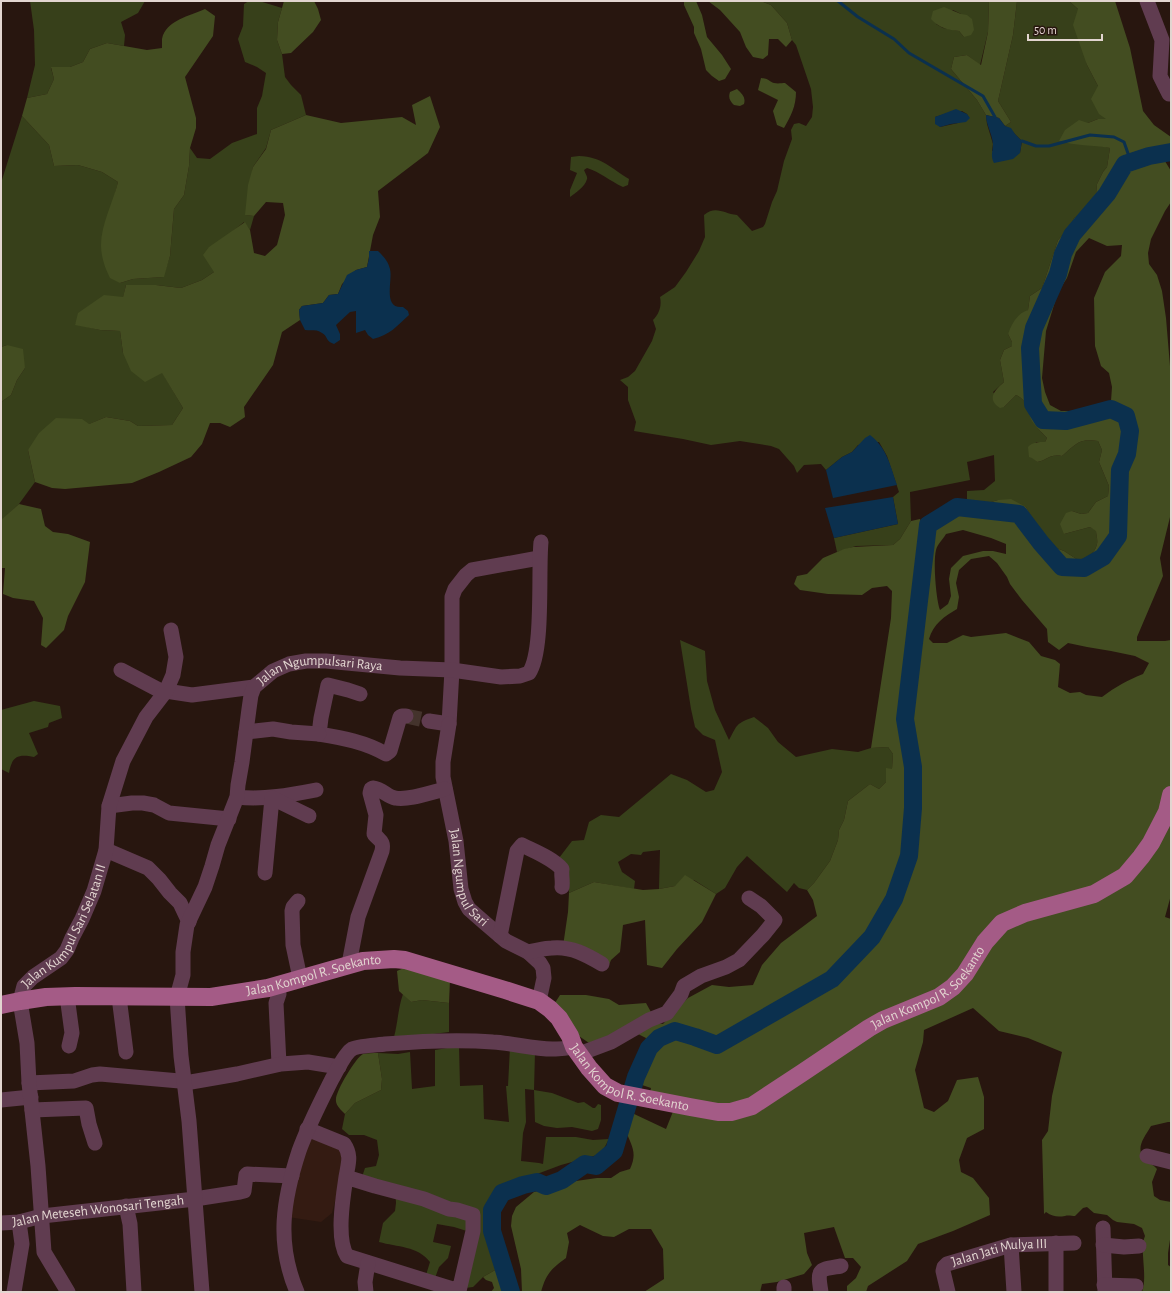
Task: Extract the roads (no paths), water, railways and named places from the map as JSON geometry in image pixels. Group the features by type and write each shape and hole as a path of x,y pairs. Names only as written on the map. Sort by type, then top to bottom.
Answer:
{"main road":[{"name":"Jalan Kompol R. Soekanto","path":"1,1005 20,1000 67,996 211,997 268,988 349,964 394,958 405,960 539,1001 559,1018 577,1051 596,1078 605,1086 618,1093 690,1108 718,1112 731,1112 752,1106 883,1020 939,998 953,987 965,974 985,942 1002,923 1025,913 1094,894 1125,876 1151,843 1167,812 1171,795"}],"street":[{"path":"1147,1 1162,40 1160,76 1169,94 1171,94"},
{"name":"Jalan Ngumpulsari Raya","path":"202,1292 177,997 183,975 183,952 188,922 205,886 218,845 238,797 238,785 251,695 254,687 272,671 289,664 306,661 326,661 400,668 452,670 501,677 520,676 529,673 535,663 537,645 541,542"},
{"name":"Jalan Ngumpul Sari","path":"539,1001 544,978 543,968 540,963 528,952 506,941 474,914 465,902 461,888 456,842 443,777 443,762 450,724 452,597 455,589 466,575 476,569 540,558"},
{"name":"Jalan Kumpul Sari Selatan II","path":"20,1000 24,986 33,977 61,958 67,950 94,891 106,850 109,806 123,761 146,717 166,691 173,675 176,657 171,630"},
{"path":"319,734 328,685 326,661"},
{"path":"121,670 159,690 192,695 254,687"},
{"path":"328,685 360,694"},
{"path":"246,732 273,729 340,737 372,746 386,754 390,751 400,718 402,716 406,716"},
{"path":"429,721 450,724"},
{"path":"349,964 358,917 383,845 382,841 374,834 376,815 370,793 371,789 379,789 394,798 404,799 445,789"},
{"path":"238,797 272,798 316,790"},
{"path":"272,798 309,816"},
{"path":"265,873 272,798"},
{"path":"109,806 143,803 154,805 169,813 229,819"},
{"path":"500,936 517,851 522,845 559,865 562,869 562,887"},
{"path":"106,850 148,868 180,903 188,922"},
{"path":"298,1292 293,1282 286,1256 283,1228 292,1166 307,1128 339,1067 352,1048 453,1040 494,1042 577,1051 611,1042 649,1020 667,1013 681,994 684,986 701,976 726,967 739,960 763,935 775,920 749,898"},
{"path":"298,901 294,905 292,911 293,945 300,978"},
{"path":"528,952 559,947 575,950 602,964"},
{"path":"278,985 279,994 276,1004 279,1064"},
{"path":"67,996 72,1033 69,1046"},
{"path":"119,997 126,1052"},
{"path":"20,1000 27,1043 44,1252 68,1292"},
{"path":"1,1100 31,1097 92,1075 100,1074 192,1082 279,1064 308,1062 339,1067"},
{"path":"31,1097 86,1108 88,1124 95,1144"},
{"path":"307,1128 344,1144 348,1150 349,1157 346,1177 341,1223 342,1245 347,1256 459,1292 474,1231 473,1215 449,1209 424,1199 346,1177"},
{"path":"1147,1156 1171,1162"},
{"name":"Jalan Meteseh Wonosari Tengah","path":"1,1223 20,1222 42,1216 195,1199 243,1192 245,1189 247,1174 292,1166"},
{"path":"126,1206 130,1224 134,1292"},
{"path":"14,1292 22,1244 20,1222"},
{"path":"1103,1228 1104,1289 1136,1286"},
{"path":"1056,1243 1056,1292"},
{"name":"Jalan Jati Mulya III","path":"948,1292 943,1271 944,1266 959,1260 1011,1245 1074,1243"},
{"path":"1011,1245 1014,1292"},
{"path":"1103,1245 1124,1247 1139,1246"},
{"path":"366,1292 365,1282 368,1263"},
{"path":"821,1292 819,1278 820,1272 841,1266"}],"water":[{"path":"956,109 967,114 970,118 966,122 940,127 935,124 935,117"},
{"path":"986,115 999,118 1005,126 1011,128 1022,141 1020,153 1013,159 994,163 992,156 993,144"},
{"path":"369,251 378,251 387,261 391,274 390,299 393,304 403,307 408,311 409,315 389,333 373,339 365,330 356,333 356,311 350,312 336,325 340,334 340,340 334,344 320,332 305,330 300,320 299,310 302,306 323,303 329,295 338,294 347,275 356,270 367,267"},
{"path":"870,435 876,440 884,451 897,485 833,498 826,470 842,457 852,452 865,438"},
{"path":"893,497 898,524 834,538 825,508"}],"waterway":[{"path":"838,1 858,17 894,39 909,53 983,96 995,117"},
{"path":"1022,141 1036,146 1049,146 1090,135 1114,137 1124,142 1131,162"},
{"path":"511,1292 492,1231 492,1210 502,1193 523,1185 537,1182 546,1186 562,1180 585,1164 596,1166 614,1151 636,1077 649,1048 659,1038 675,1031 717,1045 832,979 872,937 894,899 909,856 913,808 913,767 905,719 928,525 957,507 1019,514 1062,567 1084,568 1103,557 1118,536 1120,470 1127,454 1130,431 1126,416 1111,409 1066,421 1043,420 1033,404 1030,348 1034,328 1058,274 1063,254 1072,235 1107,194 1125,164 1149,156 1171,152"}],"tunnel":[{"path":"406,716 429,721"}]}
